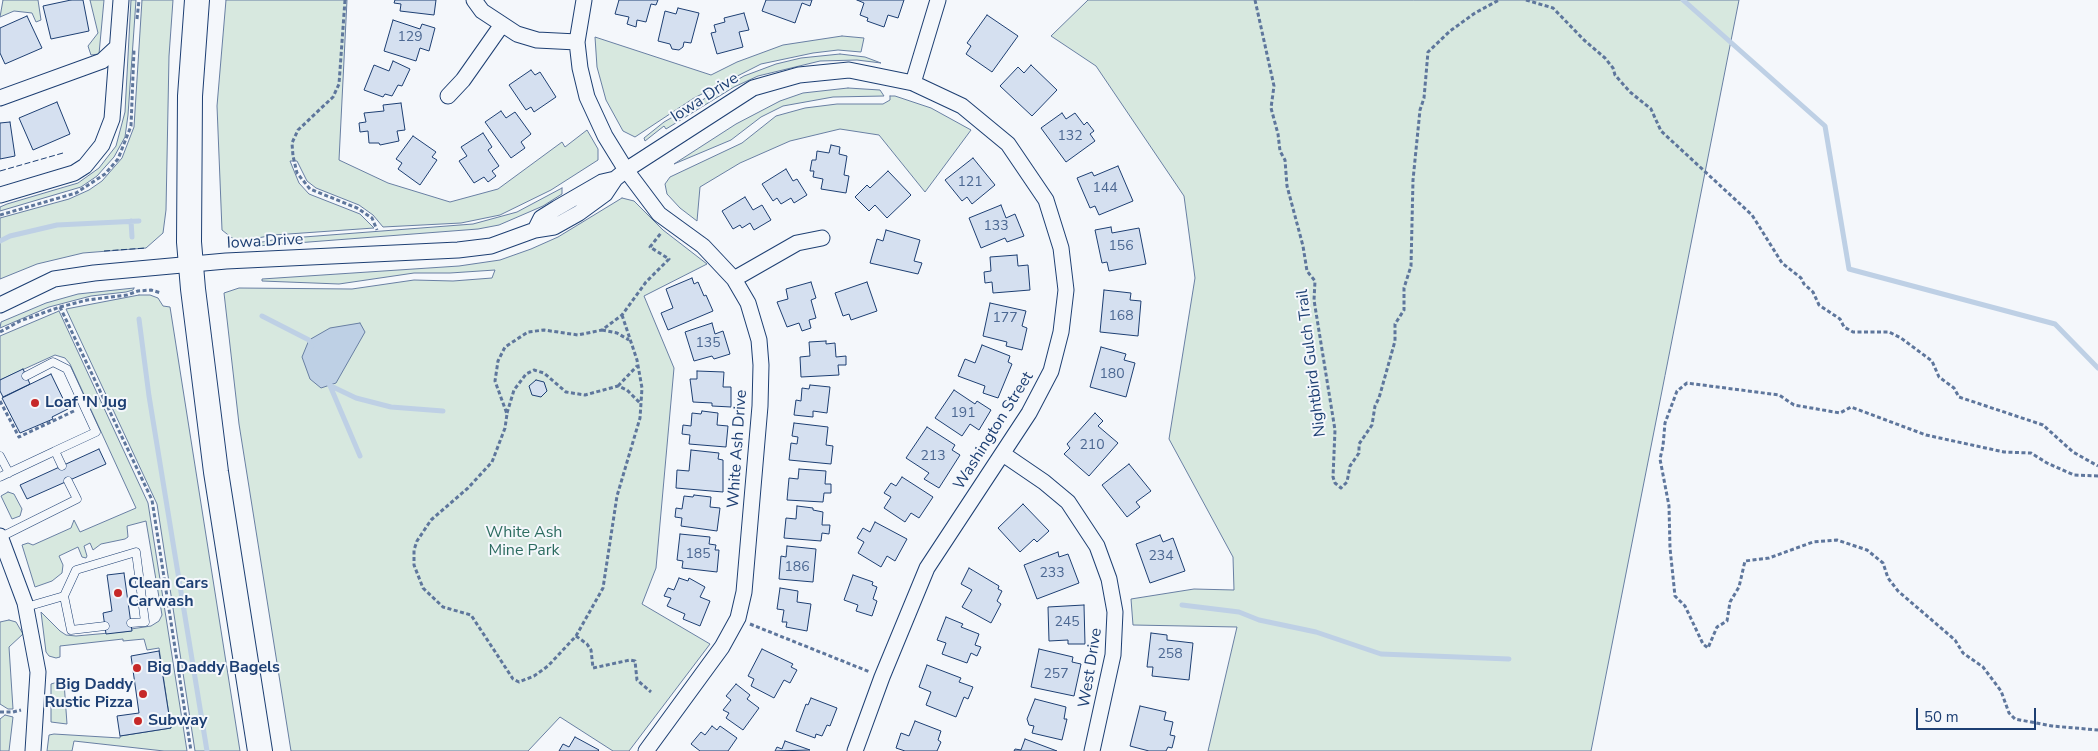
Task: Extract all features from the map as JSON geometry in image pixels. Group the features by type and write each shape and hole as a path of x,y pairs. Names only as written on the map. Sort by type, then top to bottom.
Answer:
{"highway":[{"path":"197,0 190,96 189,242 193,289 216,472 260,751"}],"street":[{"path":"0,195 67,176 85,166 102,146 112,119 121,0"},
{"path":"474,0 482,11 501,26 517,34 537,40 577,42"},
{"name":"White Ash Drive","path":"584,0 577,42 587,97 621,174 659,214 703,246 734,279 748,303 759,340 761,366 760,406 744,592 738,618 722,647 646,751"},
{"path":"912,83 938,0"},
{"path":"448,96 464,80 501,26"},
{"path":"0,98 102,61 116,48"},
{"name":"Iowa Drive","path":"0,305 54,279 94,273 226,261 458,250 491,246 535,230 541,218 602,182 621,174 753,88 799,75 849,70 912,83"},
{"name":"Washington Street","path":"855,751 882,677 927,568 1029,413 1051,370 1061,332 1066,290 1061,248 1046,200 1008,144 962,106 912,83"},
{"path":"734,279 797,243 822,238"},
{"name":"West Drive","path":"1003,454 1044,482 1068,502 1097,546 1110,578 1116,633 1092,751"},
{"path":"0,537 26,607 38,672 33,751"}],"lane":[{"path":"0,477 96,432 66,369 60,364 53,362 26,376"},
{"path":"55,451 62,466"},
{"path":"0,456 9,473"},
{"path":"0,537 77,499 68,480"},
{"path":"105,626 71,630 64,596 76,570 136,552 145,622 130,623"},
{"path":"26,607 64,596"}],"path":[{"path":"345,0 339,84 333,97 298,130 292,142 293,156 297,173 310,189 357,208 372,218 377,230"},
{"name":"Nightbird Gulch Trail","path":"1254,0 1274,86 1271,108 1278,134 1280,151 1285,160 1287,186 1303,246 1307,271 1315,281 1314,300 1335,430 1333,477 1335,483 1340,488 1347,482 1350,466 1359,454 1359,444 1372,425 1374,406 1379,398 1394,341 1395,324 1404,310 1405,282 1411,266 1413,180 1428,52 1450,31 1475,12 1499,0"},
{"path":"1526,0 1553,8 1584,40 1605,58 1613,68 1614,75 1630,92 1651,109 1661,131 1752,215 1782,262 1801,278 1804,284 1813,292 1819,305 1840,319 1844,327 1854,332 1889,332 1900,338 1932,361 1939,377 1954,388 1959,397 2043,425 2073,452 2098,466"},
{"path":"602,330 622,315 646,282 669,259 650,247 663,230"},
{"path":"0,332 20,321 87,300 127,295 138,291 151,290 161,293"},
{"path":"60,307 152,500 191,751"},
{"path":"622,315 637,360 636,366 642,388 640,418 617,496 603,588 576,636 548,666 534,676 519,682 513,679 471,615 444,607 423,588 414,564 417,541 431,520 468,488 492,462 505,428 514,390 526,374 534,370 544,373 559,388 576,395 618,386 636,366"},
{"path":"507,414 495,381 498,361 505,347 528,332 544,330 578,335 602,330 617,332 630,340"},
{"path":"2098,476 2074,475 2047,463 2031,453 2004,452 1926,435 1851,408 1840,413 1794,405 1779,394 1687,383 1677,391 1665,423 1660,458 1669,506 1670,548 1675,596 1685,606 1703,644 1708,648 1717,627 1727,620 1730,602 1739,587 1745,561 1769,558 1813,542 1837,540 1867,550 1884,563 1888,578 1898,591 1955,640 1963,653 1983,667 2001,691 2009,713 2015,719 2052,726 2098,730"},
{"path":"618,386 627,390 640,403"},
{"path":"0,401 19,437 84,406"},
{"path":"738,618 882,677"},
{"path":"576,636 587,644 591,650 593,668 630,660 635,661 637,680 651,692"}],"green space":[{"path":"3,0 38,0 41,20 36,22 32,13 14,11 0,17"},
{"path":"90,0 104,0 99,54 91,55 88,46 98,33"},
{"path":"131,0 136,0 128,115 125,137 114,157 97,176 81,187 0,211 0,207 7,204 78,183 99,168 116,146 125,112"},
{"path":"142,0 173,0 169,56 166,210 163,233 146,248 83,253 37,264 0,279 0,218 69,199 89,190 102,181 122,158 134,127"},
{"path":"226,0 347,0 339,160 388,183 450,202 498,189 562,142 565,147 587,130 598,149 598,160 551,190 500,215 461,223 383,227 373,215 359,205 316,188 307,181 297,161 290,161 299,183 309,194 360,214 374,228 274,235 241,241 232,238 222,230 217,106"},
{"path":"1088,0 1739,0 1591,751 1208,751 1237,627 1133,625 1131,599 1194,589 1234,590 1233,557 1169,439 1195,278 1184,196 1096,66 1051,36"},
{"path":"842,36 864,38 861,52 838,50 813,53 761,64 694,98 635,137 623,131 606,100 597,67 595,37 711,75 737,62 783,45"},
{"path":"840,54 865,57 881,63 857,60 820,61 758,76 734,87 666,129 664,126 645,141 644,138 664,122 744,76 776,64 801,58"},
{"path":"848,88 880,90 884,96 833,97 783,106 761,117 731,140 674,164 736,124 780,101 803,93"},
{"path":"890,96 931,108 971,130 925,192 879,135 840,129 790,141 740,163 700,187 697,221 680,208 667,194 665,184 670,177 742,143 776,116 805,108 837,104 883,104 890,100"},
{"path":"562,188 562,194 543,206 499,225 478,229 257,246 257,243 278,239 473,224 517,212"},
{"name":"White Ash Mine Park","path":"622,198 634,201 663,230 707,264 644,296 674,368 656,568 642,604 710,644 629,751 613,751 560,717 528,751 291,751 239,424 224,293 239,288 352,289 414,280 453,281 492,278 495,270 414,273 339,284 262,281 262,279 459,266 500,260 558,237"},
{"path":"134,288 126,292 91,296 49,307 0,328 1,322 46,303 78,294"},
{"path":"139,295 150,295 158,298 163,306 170,307 240,751 195,751 157,504 66,309"},
{"path":"59,311 148,503 187,751 164,751 74,741 72,751 47,751 49,735 54,734 120,738 120,736 171,728 159,648 147,650 144,639 123,641 123,639 60,646 60,657 56,658 49,656 46,652 41,612 60,631 66,635 76,636 131,631 131,629 151,626 159,621 162,615 146,521 127,526 128,537 125,539 101,544 93,550 90,543 84,546 86,558 82,557 78,547 59,556 63,565 62,573 52,581 35,587 22,545 28,543 33,545 71,528 74,520 80,532 136,508 70,364 65,358 55,355 0,380 0,336"},
{"path":"8,492 14,494 22,509 20,516 12,519 1,496"},
{"path":"9,620 16,622 23,634 9,647 13,709 8,709 0,704 0,622"},
{"path":"64,682 67,724 51,722 51,684"},
{"path":"5,715 13,717 9,751 0,751 0,719"}],"water":[{"path":"360,323 365,332 336,383 321,388 310,379 302,357 309,340 330,328"}],"building":[{"path":"71,0 83,0 89,31 51,39 43,6"},
{"path":"395,0 436,0 434,15 400,11 401,4 394,3"},
{"path":"619,0 658,0 656,5 651,4 646,22 637,20 636,27 627,24 629,17 615,14"},
{"path":"766,0 812,0 810,6 802,3 795,23 762,11"},
{"path":"857,0 904,0 898,18 888,15 884,27 867,21 868,18 860,15 864,3"},
{"path":"678,8 699,13 691,43 684,42 683,47 679,50 672,49 670,44 658,41 665,11 676,14"},
{"path":"744,13 749,30 739,32 743,47 717,54 711,33 716,32 714,25 725,22 724,18"},
{"path":"987,15 1018,36 992,72 966,54 971,46 967,43"},
{"path":"27,16 42,48 5,64 0,53 0,28"},
{"path":"393,20 420,29 422,24 435,28 429,51 420,48 416,61 384,51"},
{"path":"393,61 410,69 402,86 398,85 392,96 385,94 383,97 364,90 374,65 389,71"},
{"path":"1031,65 1057,90 1032,116 1000,86 1018,67 1024,73"},
{"path":"531,70 535,75 540,72 556,97 534,112 531,107 526,110 509,85"},
{"path":"57,102 70,134 33,150 19,118"},
{"path":"401,103 405,130 397,131 399,141 380,145 379,143 369,143 368,131 360,132 359,123 366,122 364,113 384,111 383,105"},
{"path":"501,111 506,118 515,112 531,134 521,142 525,148 511,158 485,122"},
{"path":"1062,113 1066,119 1075,113 1084,125 1087,122 1094,131 1090,134 1095,141 1066,162 1041,128"},
{"path":"10,122 15,156 0,159 0,123"},
{"path":"483,133 492,147 488,150 499,166 492,171 496,176 488,182 484,177 474,183 459,161 467,156 461,147"},
{"path":"413,136 436,152 432,157 437,160 420,185 398,169 402,163 396,159"},
{"path":"831,145 840,147 839,154 847,156 844,175 849,176 846,193 821,189 823,179 813,177 814,171 810,171 812,160 816,160 817,151 829,153"},
{"path":"973,158 995,185 972,204 967,197 962,201 945,180"},
{"path":"1118,166 1133,201 1099,215 1095,206 1090,208 1077,178 1092,172 1094,176"},
{"path":"786,169 793,181 797,179 807,195 794,203 791,198 781,204 777,198 773,201 762,184"},
{"path":"888,171 911,195 887,218 875,205 869,211 855,197 867,185 870,188"},
{"path":"745,197 753,210 762,205 771,220 754,230 750,223 742,228 740,225 733,229 722,211"},
{"path":"1001,205 1006,218 1015,214 1024,236 1007,242 1005,238 981,248 969,218"},
{"path":"1111,227 1112,233 1139,228 1146,264 1109,271 1107,262 1102,263 1095,230"},
{"path":"886,230 920,240 914,261 922,263 918,274 870,263 877,239 883,241"},
{"path":"1017,255 1018,266 1028,265 1030,290 993,293 992,282 985,283 984,272 991,271 990,257"},
{"path":"692,278 694,284 698,282 713,311 668,330 661,313 673,308 666,289"},
{"path":"811,282 816,298 811,300 816,318 809,320 811,328 802,331 799,323 787,327 777,302 788,299 786,289"},
{"path":"867,282 877,311 851,320 849,314 843,316 835,293"},
{"path":"1104,290 1131,293 1130,300 1141,301 1138,336 1100,332"},
{"path":"990,303 1026,311 1022,326 1027,328 1022,350 1006,346 1007,342 983,336"},
{"path":"712,323 715,334 723,331 730,354 714,359 712,356 694,361 685,332"},
{"path":"826,341 826,344 835,343 836,357 846,356 846,365 838,365 839,375 801,377 800,357 810,356 809,342"},
{"path":"982,345 1010,356 1008,362 1012,364 998,398 983,393 985,386 958,376 965,359 975,363"},
{"path":"1101,347 1126,354 1124,360 1135,363 1126,397 1090,387"},
{"path":"23,369 30,384 3,397 0,391 0,380"},
{"path":"697,371 724,372 723,387 731,387 731,407 693,402 690,379 697,379"},
{"name":"Loaf 'N Jug","path":"51,374 68,409 52,417 53,419 20,433 2,398"},
{"path":"536,380 544,382 547,391 541,397 532,395 529,386"},
{"path":"810,385 830,387 827,413 813,411 813,417 794,415 796,400 801,401 802,388 809,389"},
{"path":"954,390 975,404 977,401 991,410 979,430 970,424 962,436 935,418"},
{"path":"702,411 718,413 717,425 728,426 726,447 689,444 690,435 682,434 683,425 691,426 692,413 701,414"},
{"path":"1095,413 1103,421 1098,426 1118,443 1089,476 1064,454 1070,448 1067,444"},
{"path":"794,423 828,427 826,445 833,446 831,464 789,460 791,443 797,444 798,437 792,436"},
{"path":"927,427 955,445 952,450 960,455 939,488 924,479 929,473 906,458"},
{"name":"Loaf 'N Jug","path":"99,449 106,464 27,499 20,485"},
{"path":"691,450 719,453 718,459 723,460 723,492 676,488 677,470 689,471"},
{"path":"1129,464 1151,491 1136,502 1140,507 1127,517 1102,485"},
{"path":"799,469 826,471 825,484 831,484 831,493 824,493 823,502 787,500 789,478 798,479"},
{"path":"902,477 933,497 919,518 911,513 905,522 884,508 891,497 884,493 891,483 896,486"},
{"path":"694,495 711,497 710,507 720,508 717,531 681,526 682,518 675,517 676,508 682,509 684,496 693,497"},
{"path":"1023,504 1049,531 1037,542 1034,539 1020,552 998,528"},
{"path":"797,506 813,508 813,510 823,512 822,525 830,525 829,534 822,533 821,541 784,538 786,518 796,519"},
{"path":"875,522 907,539 895,561 887,556 881,567 858,553 864,542 857,538 863,528 870,532"},
{"path":"680,534 710,537 709,544 716,545 715,550 719,550 717,572 682,568 683,561 677,560"},
{"path":"1160,535 1163,542 1173,538 1185,571 1150,583 1136,544"},
{"path":"787,546 816,549 813,582 779,579 781,556 786,557"},
{"path":"1058,552 1059,557 1068,554 1079,583 1037,599 1024,565"},
{"path":"969,568 999,586 998,589 1002,591 997,601 1001,604 991,623 962,607 972,590 961,584"},
{"name":"Clean Cars Carwash","path":"124,573 132,631 106,634 103,613 112,611 107,575"},
{"path":"853,575 873,582 872,585 877,587 873,599 877,601 872,616 856,611 858,605 844,600"},
{"path":"679,578 688,581 689,578 705,587 700,597 710,601 700,626 683,619 685,614 667,606 671,598 664,596 668,588 674,590"},
{"path":"780,588 798,591 797,602 811,604 807,631 786,627 787,622 782,622 784,610 777,609"},
{"path":"1084,605 1085,644 1068,644 1068,640 1049,641 1048,607"},
{"path":"946,617 963,624 961,627 979,634 975,645 981,647 977,656 971,653 967,663 942,654 946,643 937,640"},
{"path":"1151,633 1167,635 1167,640 1193,643 1189,680 1152,676 1153,667 1147,667"},
{"path":"762,649 793,664 791,667 797,670 790,683 784,680 774,698 751,686 754,679 748,676"},
{"path":"1039,649 1073,657 1072,662 1081,664 1074,696 1031,687"},
{"path":"159,651 171,728 120,736 117,716 139,713 131,656"},
{"path":"927,665 961,678 959,682 973,687 968,699 964,697 956,717 926,705 931,692 919,687"},
{"path":"736,684 750,695 747,699 759,708 743,730 726,718 729,713 723,710 731,700 726,696"},
{"path":"811,698 837,708 830,726 827,725 822,736 816,734 815,738 796,731 806,704 808,705"},
{"path":"1035,699 1066,707 1064,719 1067,719 1062,740 1032,733 1034,726 1029,725 1027,719"},
{"path":"1140,706 1166,712 1164,720 1173,722 1170,735 1175,736 1172,748 1168,747 1166,751 1149,751 1130,746"},
{"path":"915,721 941,731 938,740 941,742 937,751 905,751 896,748 901,733 909,736"},
{"path":"712,726 717,730 720,726 737,738 728,751 700,751 691,744 701,732 705,735"},
{"path":"575,737 599,750 559,751 563,744 569,747"},
{"path":"1025,739 1057,751 1014,751 1015,749 1021,750"},
{"path":"785,741 810,750 775,751 777,747 782,749"}],"waterway":[{"path":"1683,0 1825,126 1849,269 2055,324 2098,368"},
{"path":"131,221 132,237"},
{"path":"0,241 10,236 57,225 139,221"},
{"path":"262,316 309,340 312,346"},
{"path":"139,319 149,396 207,751"},
{"path":"328,381 360,456"},
{"path":"331,386 356,398 391,407 443,411"},
{"path":"1182,605 1239,612 1259,620 1316,632 1381,654 1509,659"}],"fence":[{"path":"0,171 63,153"},
{"path":"104,251 146,248"}],"place":[{"name":"Loaf 'N Jug","path":"35,403"},
{"name":"Clean Cars Carwash","path":"118,593"},
{"name":"Big Daddy Bagels","path":"137,668"},
{"name":"Big Daddy Rustic Pizza","path":"143,694"},
{"name":"Subway","path":"138,721"}]}
